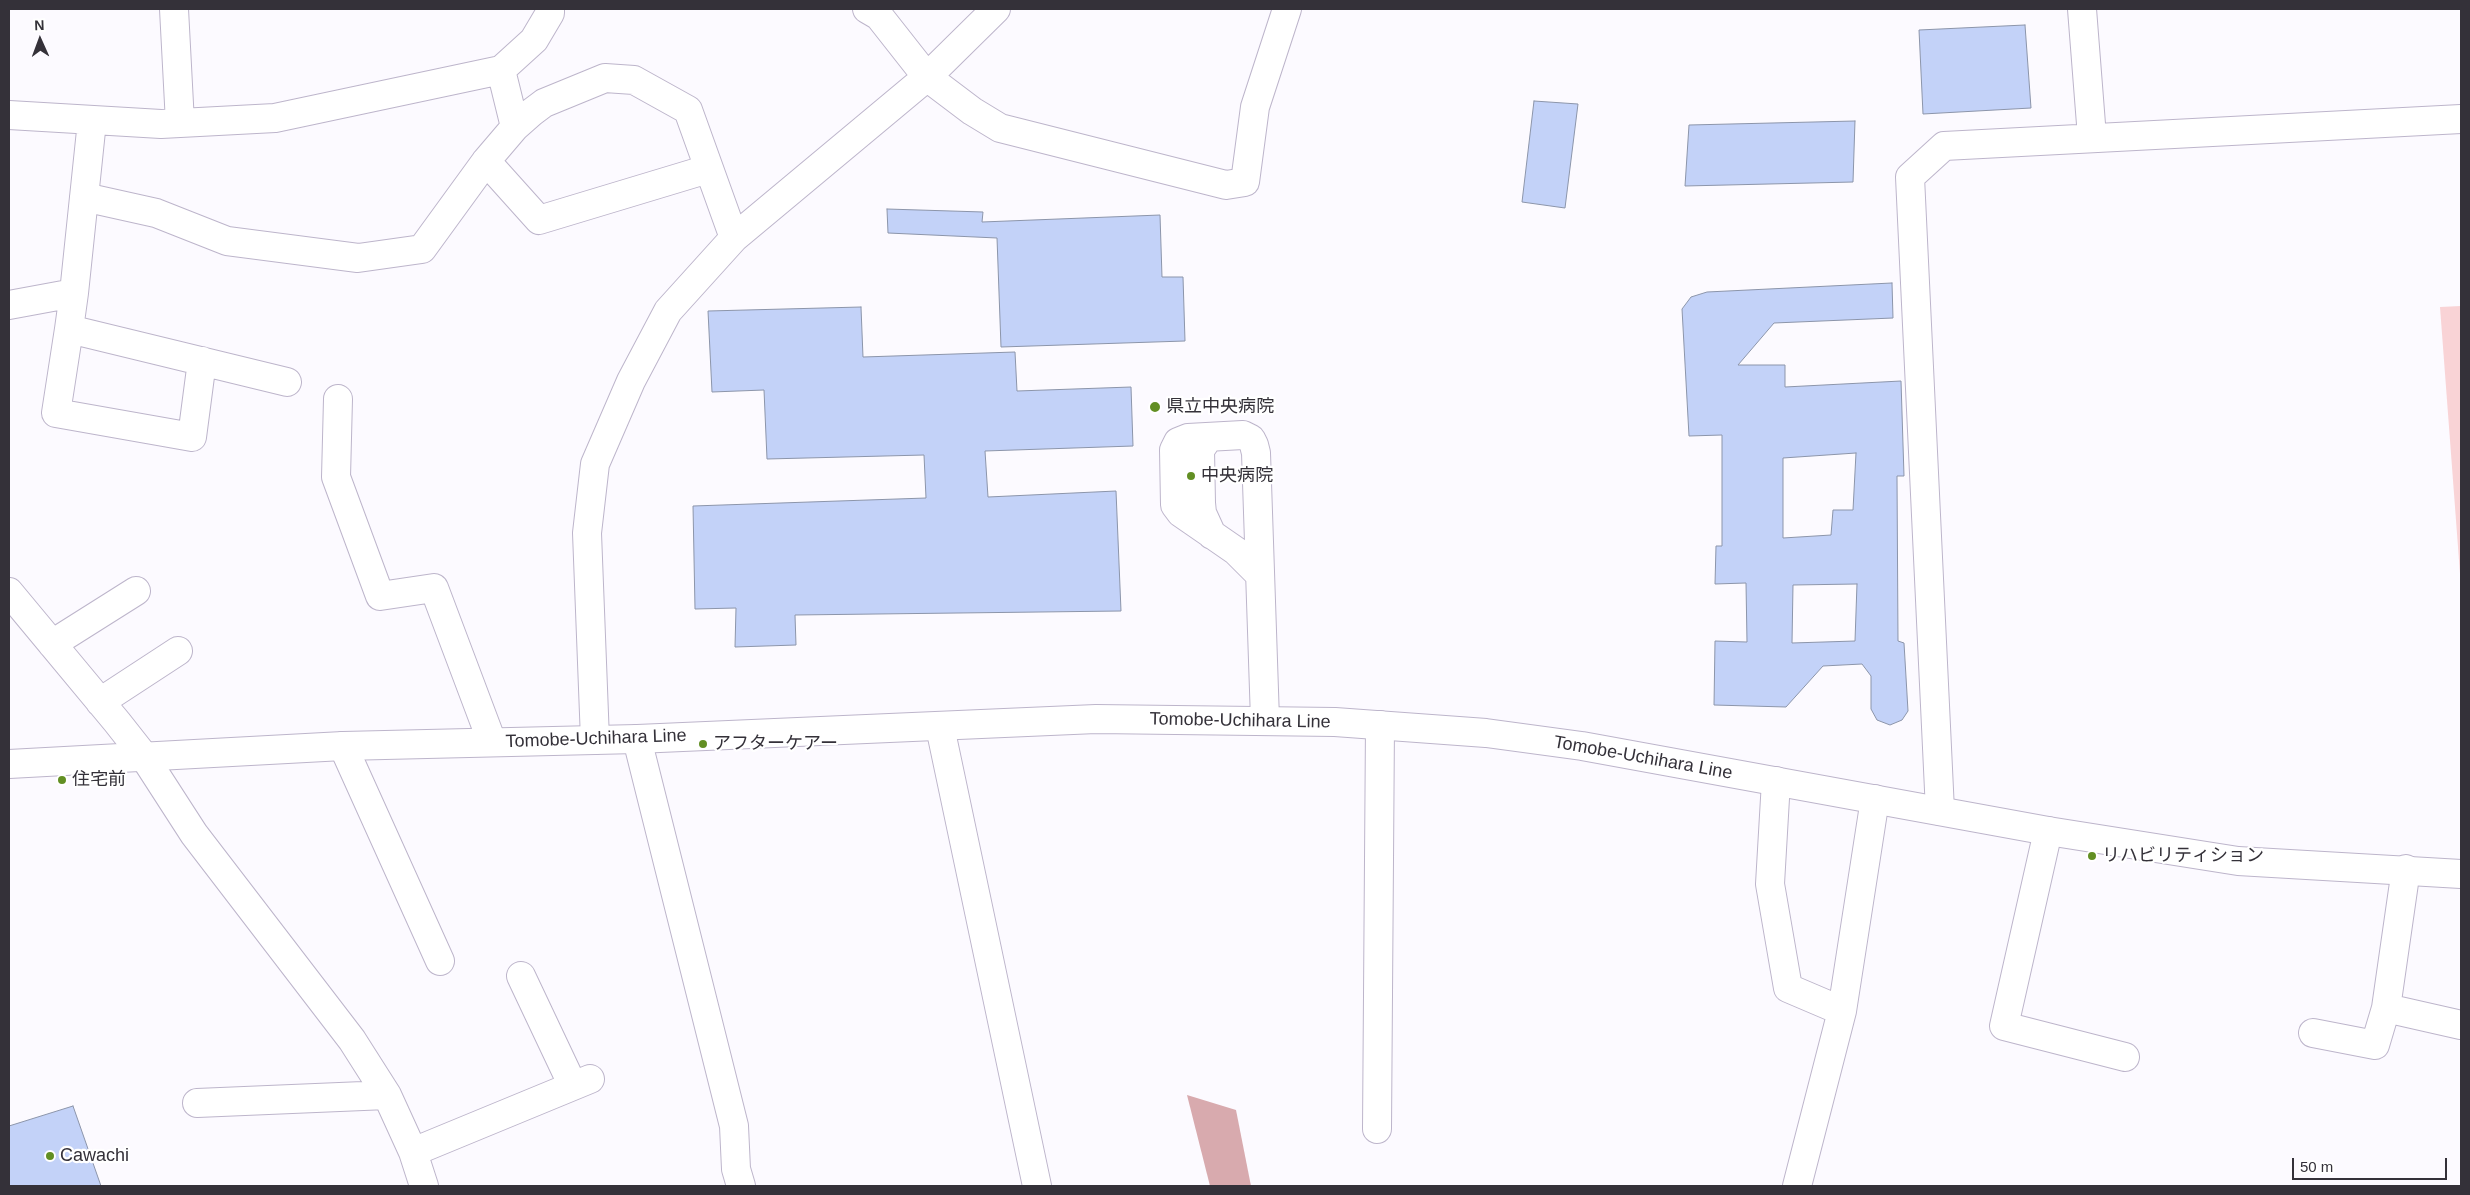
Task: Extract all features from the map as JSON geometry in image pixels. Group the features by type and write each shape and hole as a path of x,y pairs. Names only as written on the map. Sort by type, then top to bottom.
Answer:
{"street":[{"path":"174,9 180,123"},
{"path":"9,115 92,121 180,123 274,118 500,70 534,40 550,9"},
{"path":"867,9 879,16 927,77 972,111 1000,128 1226,185 1245,182 1255,107 1287,9"},
{"path":"595,740 587,533 595,464 631,381 668,311 734,238 927,77 996,9"},
{"path":"2082,9 2092,137"},
{"path":"500,70 515,127"},
{"path":"84,197 156,213 226,241 358,258 422,249 486,161 515,127 544,103 606,78 634,80 688,110 734,238"},
{"path":"1940,811 1910,177 1944,146 2092,137 2461,120"},
{"path":"92,121 74,293 56,413 192,437 202,361"},
{"path":"486,161 539,220 708,169"},
{"path":"9,305 74,293"},
{"path":"69,329 287,382"},
{"path":"338,399 336,477 380,596 434,588 492,742"},
{"path":"1260,575 1236,552 1212,535 1202,514 1200,450 1209,436 1243,435 1251,439 1254,445 1260,575 1265,720"},
{"path":"52,644 136,591"},
{"path":"9,592 143,756 194,834 352,1040 387,1095 412,1152 424,1186"},
{"path":"100,702 178,651"},
{"name":"Tomobe-Uchihara Line","path":"9,764 343,746 595,740 1096,720 1265,720 1380,725 1486,733 1582,746 2048,831 2238,861 2406,869 2461,874"},
{"path":"1377,1129 1380,725"},
{"path":"940,727 1037,1186"},
{"path":"637,738 734,1126 736,1169 741,1186"},
{"path":"343,746 440,961"},
{"path":"1776,781 1770,884 1788,988 1842,1011"},
{"path":"1797,1186 1842,1011 1875,799"},
{"path":"2048,831 2004,1026 2125,1057"},
{"path":"2313,1033 2376,1045 2386,1008 2406,869"},
{"path":"412,1152 581,1082 521,976"},
{"path":"2386,1008 2461,1025"},
{"path":"197,1104 387,1095"}],"shaded area":[{"path":"2461,306 2461,587 2440,307"},
{"path":"1187,1095 1236,1110 1251,1186 1210,1186"}],"building":[{"path":"2025,25 2031,108 1923,114 1919,30"},
{"path":"1534,101 1578,104 1565,208 1522,202"},
{"path":"1855,121 1853,182 1685,186 1689,125"},
{"path":"887,209 983,212 982,222 1160,215 1162,277 1183,277 1185,341 1001,347 997,238 888,233"},
{"path":"1892,283 1893,318 1774,323 1738,365 1785,365 1785,387 1901,381 1904,476 1897,476 1898,641 1904,643 1908,711 1902,720 1890,725 1877,720 1871,709 1871,676 1862,664 1823,666 1786,707 1714,705 1715,641 1747,642 1746,583 1715,584 1716,546 1722,546 1722,435 1689,436 1682,309 1691,297 1707,292","holes":["1856,453 1853,510 1833,510 1831,535 1783,538 1783,458","1857,584 1855,641 1792,643 1793,585"]},
{"path":"861,307 863,357 1015,352 1017,391 1131,387 1133,446 985,451 988,497 1116,491 1121,611 795,615 796,645 735,647 736,608 695,609 693,506 926,498 924,455 767,459 764,390 712,392 708,311"},
{"name":"Cawachi","path":"73,1106 101,1186 9,1186 9,1126"}],"place":[{"name":"県立中央病院","path":"1155,407"},
{"name":"中央病院","path":"1191,476"},
{"name":"アフターケアー","path":"703,744"},
{"name":"住宅前","path":"62,780"},
{"name":"リハビリティション","path":"2092,856"},
{"name":"Cawachi","path":"50,1156"}]}
